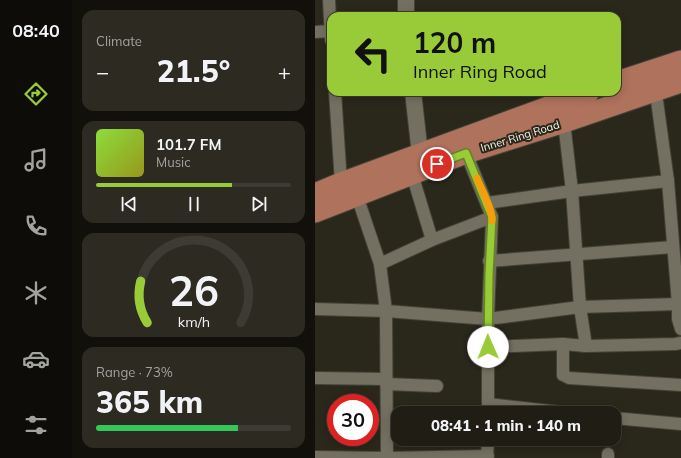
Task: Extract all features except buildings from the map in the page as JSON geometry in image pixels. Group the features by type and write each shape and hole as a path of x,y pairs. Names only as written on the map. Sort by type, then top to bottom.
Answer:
{"highway":[{"name":"Inner Ring Road","path":"621,95 654,80 681,61"},
{"name":"Inner Ring Road","path":"621,82 654,80 681,82"},
{"name":"Inner Ring Road","path":"315,212 349,189 420,154 578,96"},
{"name":"Inner Ring Road","path":"315,194 349,189 412,174 466,153 564,122 620,96"}],"street":[{"path":"329,0 330,12"},
{"path":"406,0 406,12"},
{"path":"315,32 327,34"},
{"path":"654,80 668,181 678,319 681,329"},
{"path":"336,96 349,189 380,264 386,311 387,458"},
{"path":"413,96 420,154"},
{"path":"564,122 572,191 581,307 586,346"},
{"path":"466,153 492,217 489,261 487,406"},
{"path":"412,174 432,240"},
{"path":"487,203 572,191 668,181"},
{"path":"380,264 432,240 492,217"},
{"path":"489,261 673,246"},
{"path":"315,309 386,311 488,319 581,307 678,304"},
{"path":"488,347 563,344 586,346 681,343"},
{"path":"563,344 563,375 569,378 681,385"},
{"path":"315,378 437,386"},
{"path":"621,419 681,424"},
{"path":"315,457 488,457 488,446"}],"slow traffic":[{"path":"477,178 492,217 492,221"}],"route":[{"path":"437,164 466,153 492,217 489,261 488,347"}]}
